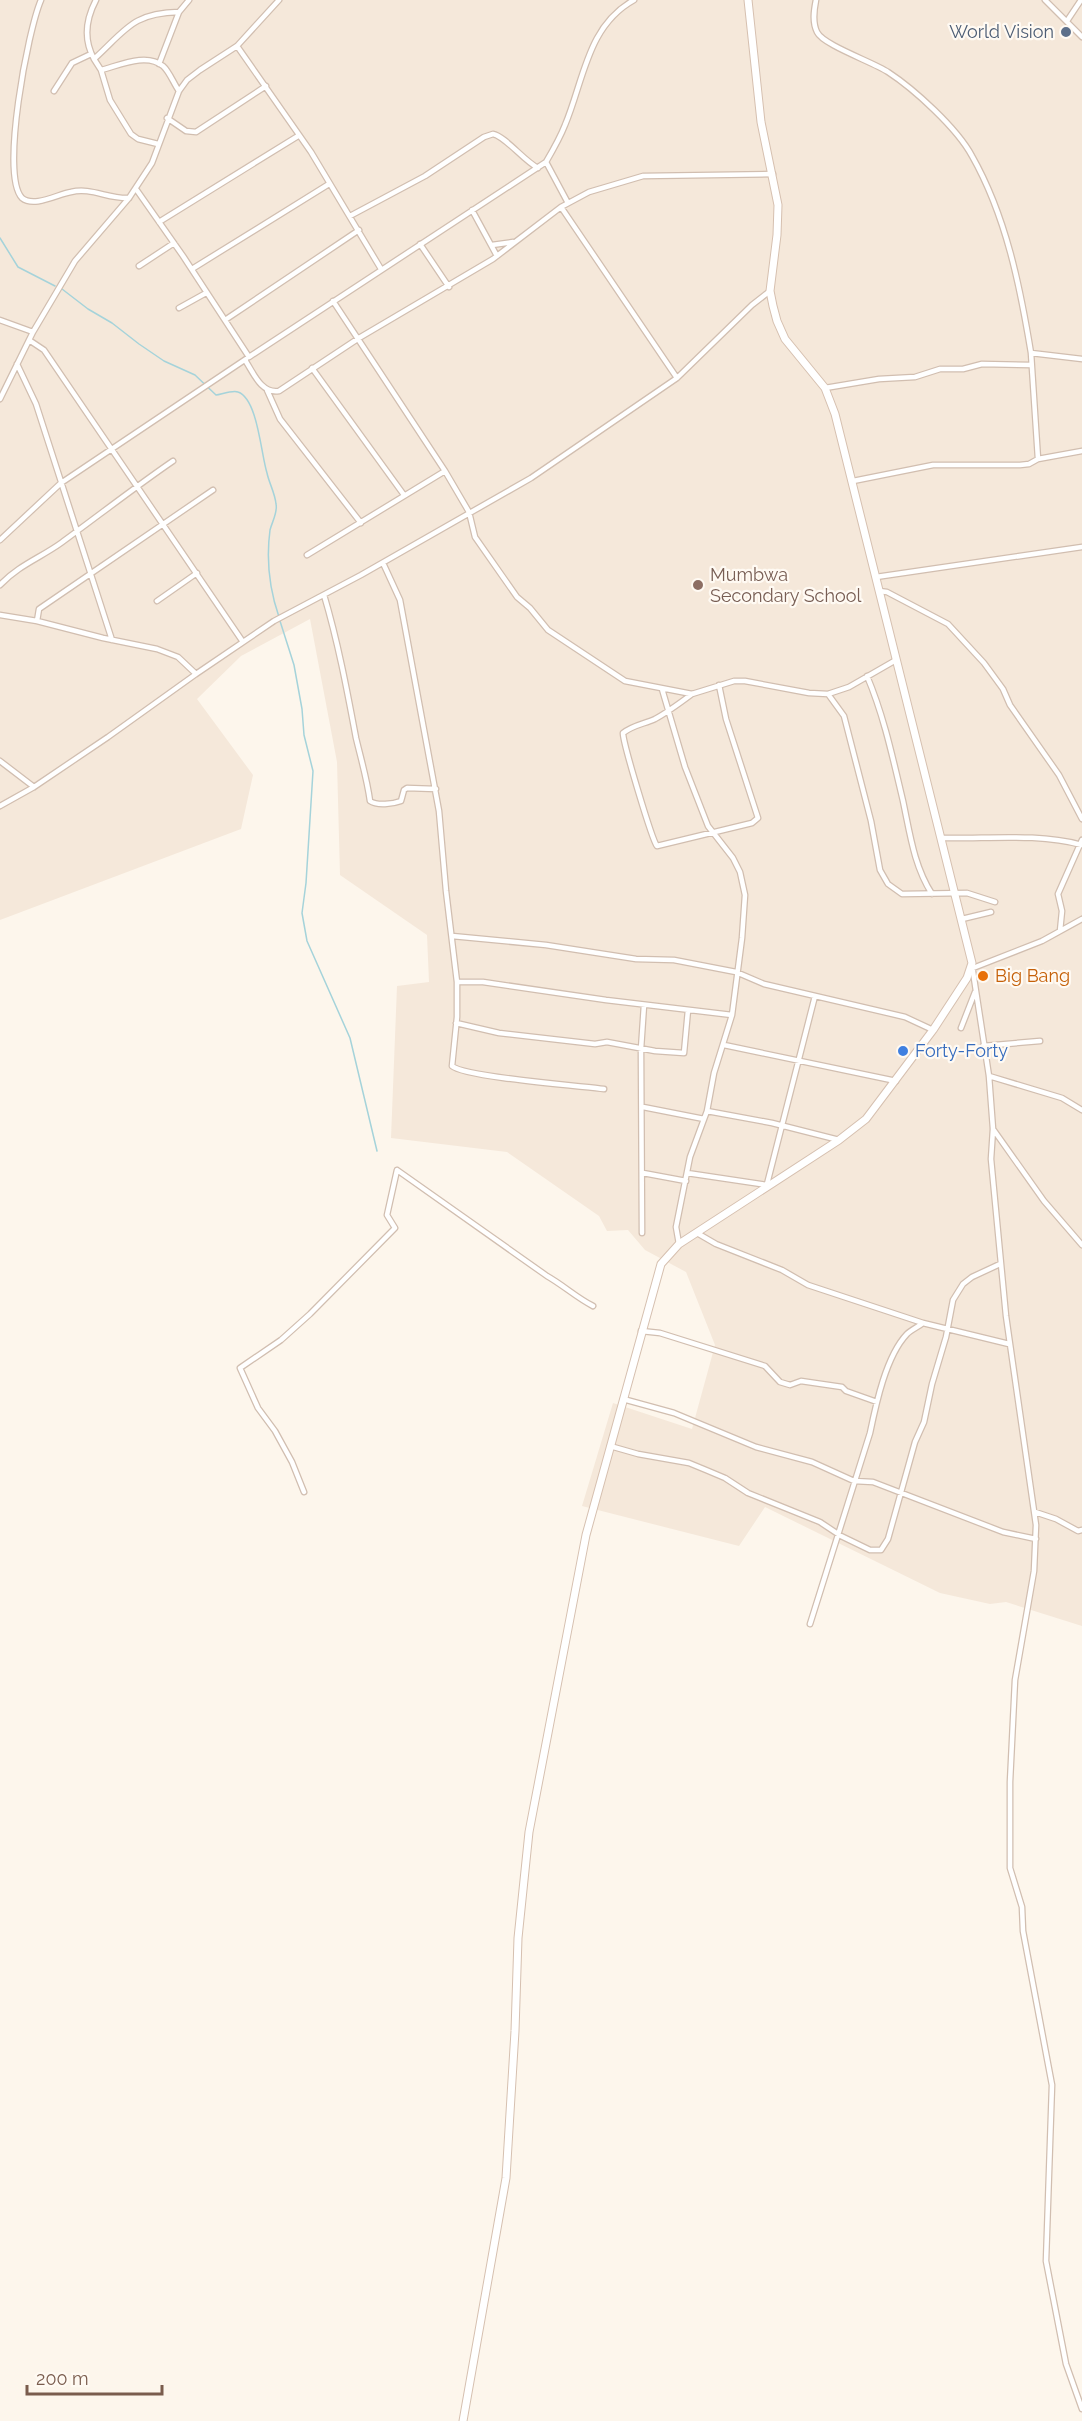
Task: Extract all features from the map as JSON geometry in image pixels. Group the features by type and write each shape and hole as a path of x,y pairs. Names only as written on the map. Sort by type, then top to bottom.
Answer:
{"street":[{"path":"41,0 25,58 12,126 12,159 18,192 22,198 28,200 44,200 78,190 114,198 129,198"},
{"path":"96,0 88,18 87,39 101,70 110,100 131,134 138,139 158,144"},
{"path":"159,64 179,12 189,0"},
{"path":"0,399 33,332 75,261 129,198 152,163 179,91 187,80 237,46 279,0"},
{"path":"0,540 61,483 381,269 546,162 566,124 592,44 612,16 634,0"},
{"path":"748,0 761,122 778,205 770,291 777,321 785,339 825,388 835,414 854,481 896,660 962,919 972,965 989,1076 993,1129 991,1159 1000,1264 1009,1344 1035,1512 1036,1539 1034,1571 1015,1680 1010,1782 1010,1868 1022,1906 1023,1931 1052,2085 1046,2261 1066,2364 1082,2409"},
{"path":"816,0 815,25 822,38 869,61 914,91 941,117 971,154 1000,218 1017,278 1031,353 1038,459"},
{"path":"1045,0 1082,37"},
{"path":"1067,21 1081,0"},
{"path":"54,91 64,72 72,63 93,56 138,19 158,13 179,12"},
{"path":"237,46 311,152 360,230 381,269"},
{"path":"101,70 140,60 159,64 179,91"},
{"path":"167,118 186,131 196,132 266,86"},
{"path":"350,216 424,176 484,137 493,134 498,135 528,163 538,168"},
{"path":"159,222 298,136"},
{"path":"546,162 568,203"},
{"path":"267,390 279,391 359,338 449,287 497,256 561,207 589,192 643,176 773,174"},
{"path":"192,269 329,184"},
{"path":"136,189 225,320 267,390 280,419 361,523"},
{"path":"561,207 677,378"},
{"path":"472,210 497,256"},
{"path":"225,320 360,230"},
{"path":"492,245 506,244 519,239"},
{"path":"139,266 174,243"},
{"path":"420,244 449,287"},
{"path":"0,806 34,787 274,621 383,563 531,478 677,378 752,305 770,291"},
{"path":"180,308 206,293"},
{"path":"333,301 445,471 469,512 475,537 517,597 530,608 548,630 627,682 648,684 692,694"},
{"path":"0,320 33,332"},
{"path":"29,340 44,350 243,642"},
{"path":"1031,353 1082,359"},
{"path":"17,364 36,404 112,640"},
{"path":"825,388 915,377 940,369 963,369 982,364 1032,364"},
{"path":"312,368 404,495"},
{"path":"854,481 933,465 1029,464 1038,459 1082,451"},
{"path":"0,585 22,565 60,543 173,461"},
{"path":"307,555 445,471"},
{"path":"37,621 39,609 213,490"},
{"path":"876,577 1082,547"},
{"path":"383,563 400,600 436,789 457,982 456,1023 451,1064 454,1069 502,1078 604,1089"},
{"path":"157,601 197,573"},
{"path":"879,591 887,592 939,617 962,637 1003,689 1010,705 1059,775 1082,819"},
{"path":"324,595 344,671 370,801 394,803 401,801 404,790 407,788 436,789"},
{"path":"0,615 37,621 168,652 185,662 195,674"},
{"path":"719,685 726,719 758,818 752,823 713,833 660,846 654,844 623,735 630,728 653,720 692,694 719,685 745,681 809,693 828,694 839,692 896,660"},
{"path":"867,676 888,738 919,873 932,894"},
{"path":"662,689 685,767 708,826 733,858 744,882 745,915 732,1015 714,1074 707,1111 690,1157 676,1227 679,1244"},
{"path":"828,694 844,716 871,821 880,870 894,890 902,894 967,893 995,902"},
{"path":"0,761 34,787"},
{"path":"942,838 999,837 1081,843 1058,894 1062,911 1060,931"},
{"path":"962,919 991,912"},
{"path":"972,965 1042,941 1082,919"},
{"path":"452,936 546,945 636,959 674,960 736,972 764,984 905,1017 933,1030"},
{"path":"463,2421 506,2178 518,1938 529,1832 586,1535 661,1264 679,1244 839,1140 866,1119 933,1030 967,978 972,965"},
{"path":"457,982 483,982 732,1015"},
{"path":"962,1028 976,990"},
{"path":"766,1187 815,996"},
{"path":"642,1233 641,1048 644,1005"},
{"path":"456,1023 499,1033 595,1044 607,1042 684,1053 688,1010"},
{"path":"984,1046 1041,1041"},
{"path":"724,1045 896,1081"},
{"path":"989,1076 1032,1091 1062,1098 1082,1110"},
{"path":"643,1107 704,1119"},
{"path":"707,1111 782,1125 839,1140"},
{"path":"993,1129 1025,1171 1044,1201 1082,1245"},
{"path":"304,1492 292,1462 275,1431 258,1408 240,1368 281,1340 337,1289 349,1273 395,1228 387,1215 397,1170 547,1276 572,1291 580,1300 593,1306"},
{"path":"643,1173 686,1181"},
{"path":"687,1173 766,1187"},
{"path":"697,1233 716,1244 782,1270 808,1285 923,1323 1009,1344"},
{"path":"610,1446 638,1454 688,1463 725,1478 742,1490 819,1522 870,1550 880,1550 888,1539 915,1442 924,1422 953,1300 963,1284 972,1277 1000,1264"},
{"path":"810,1624 870,1433 877,1401 896,1350 907,1334 923,1323"},
{"path":"641,1331 660,1333 765,1366 780,1382 790,1385 801,1381 842,1388 877,1401"},
{"path":"623,1399 674,1413 756,1447 812,1462 854,1481 873,1482 1003,1532 1036,1539"},
{"path":"1035,1512 1056,1519 1077,1531 1082,1530"}],"shaded area":[{"path":"0,0 1082,0 1082,1626 1006,1602 990,1604 940,1593 765,1507 739,1546 582,1506 613,1403 692,1429 715,1345 686,1272 645,1250 628,1230 607,1231 599,1216 507,1152 391,1138 397,986 429,982 427,935 340,875 337,762 310,619 241,656 197,699 253,775 241,829 0,920"}],"waterway":[{"path":"0,238 18,267 55,286"},
{"path":"62,289 164,361 195,375 216,395 238,392 245,397 258,428 275,500 276,510 270,530 268,563 279,617"},
{"path":"280,621 294,665 304,735 313,771 302,913 307,941 350,1038 377,1151"}],"place":[{"name":"World Vision","path":"1066,32"},
{"name":"Mumbwa Secondary School","path":"698,585"},
{"name":"Big Bang","path":"983,976"},
{"name":"Forty-Forty","path":"903,1051"}]}
